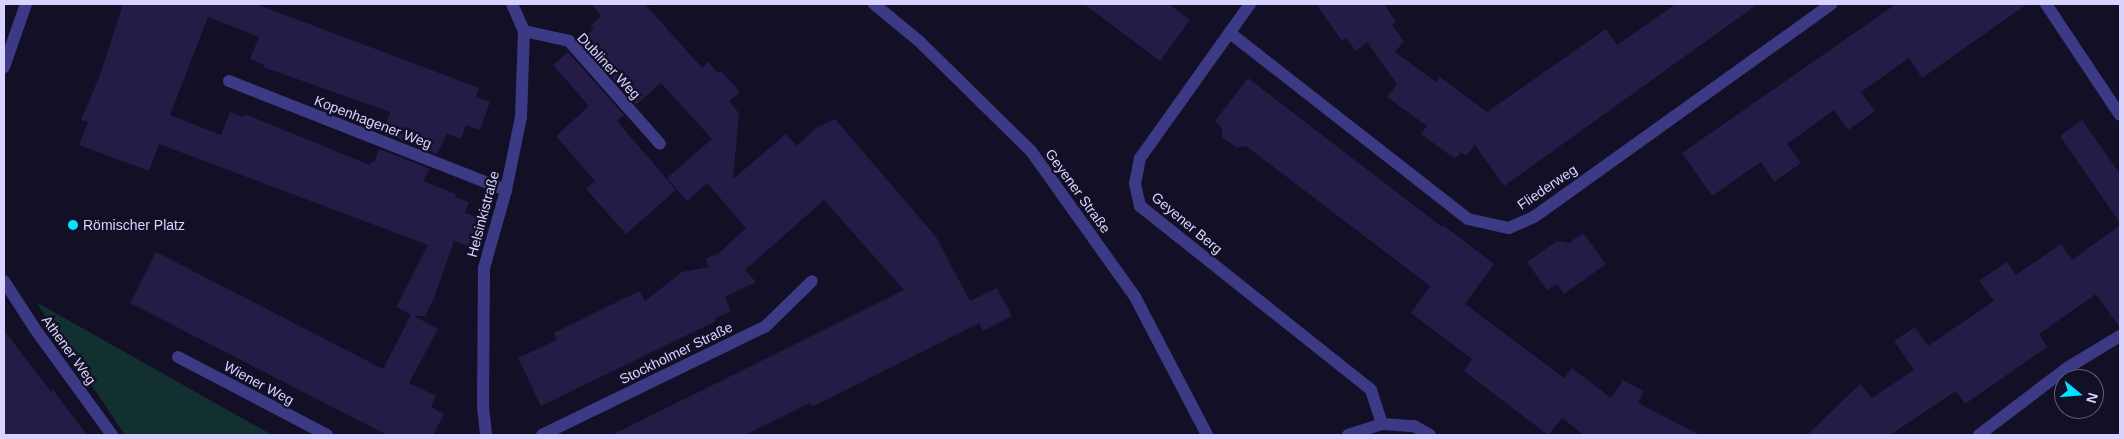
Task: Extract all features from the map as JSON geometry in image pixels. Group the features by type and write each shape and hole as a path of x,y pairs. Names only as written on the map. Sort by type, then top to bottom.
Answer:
{"street":[{"path":"4,66 26,4"},
{"name":"Helsinkistraße","path":"486,435 483,407 484,268 506,190 521,117 524,31 512,4"},
{"name":"Geyener Straße","path":"874,4 920,42 1031,151 1135,297 1207,435"},
{"name":"Geyener Berg","path":"1250,4 1140,158 1135,184 1140,206 1371,390 1382,424"},
{"name":"Fliederweg","path":"1230,33 1468,219 1508,228 1534,217 1832,4"},
{"path":"2046,4 2120,115"},
{"name":"Dubliner Weg","path":"524,31 569,41 660,144"},
{"name":"Kopenhagener Weg","path":"229,81 506,190"},
{"name":"Athener Weg","path":"4,281 35,330 112,435"},
{"name":"Stockholmer Straße","path":"542,435 766,326 812,282"},
{"path":"1979,435 2067,368 2120,336"},
{"name":"Wiener Weg","path":"178,357 327,435"},
{"path":"1348,435 1382,424 1414,426 1430,435"}],"green space":[{"path":"36,302 272,435 125,435"}],"building":[{"path":"123,4 256,4 479,88 476,97 490,102 480,130 466,125 461,139 447,134 437,154 384,133 390,112 263,67 264,65 250,59 259,37 208,17 170,115 221,135 230,112 244,117 245,114 370,165 371,162 374,163 379,149 430,169 423,181 456,194 455,197 469,202 465,213 479,218 468,246 454,241 434,298 425,316 414,316 438,329 409,383 436,396 431,407 444,414 433,435 387,435 130,303 156,252 383,369 411,315 396,307 428,245 159,144 149,171 79,145 88,122 81,120 100,75"},
{"path":"591,4 645,4 702,68 708,62 718,73 721,71 740,92 729,101 739,113 733,179 786,134 797,146 816,128 835,119 936,237 970,301 997,288 1012,316 983,331 979,323 812,407 810,403 745,435 612,435 904,290 824,200 745,270 756,282 725,297 731,311 715,318 716,321 541,406 518,358 557,340 554,333 627,297 640,291 645,301 682,272 709,267 705,259 719,253 746,228 707,183 687,201 667,178 712,139 661,83 636,105 580,41 594,29 590,26 601,16"},
{"path":"1084,4 1169,4 1190,20 1160,61"},
{"path":"1316,4 1384,4 1396,22 1392,25 1404,41 1395,52 1436,82 1440,77 1487,112 1606,29 1617,45 1676,4 1758,4 1504,186 1475,145 1466,156 1461,152 1455,159 1421,134 1427,126 1387,97 1397,84 1367,42 1356,51 1346,38 1342,41"},
{"path":"1896,4 2027,4 1922,78 1909,58 1861,92 1875,111 1848,130 1834,110 1787,144 1801,163 1774,182 1761,162 1712,196 1682,153"},
{"path":"568,52 624,115 617,121 676,190 626,234 586,189 595,181 556,136 589,106 553,65"},
{"path":"1248,78 1442,227 1443,225 1494,264 1465,304 1564,378 1572,368 1611,398 1623,380 1644,391 1638,403 1700,435 1584,435 1562,418 1548,435 1464,371 1472,359 1411,313 1430,286 1246,146 1237,148 1222,137 1222,128 1215,121"},
{"path":"2082,120 2120,174 2120,223 2060,136"},
{"path":"2120,225 2120,328 2096,294 2039,334 2047,347 1965,404 1956,391 1890,435 1807,435 1860,384 1872,398 1914,370 1894,341 1915,327 1928,346 1994,301 1979,281 2007,262 2016,275 2061,244 2072,260"},
{"path":"1583,233 1606,264 1564,294 1557,284 1547,290 1527,262 1557,241 1569,243"},
{"path":"4,330 51,392 53,390 87,435 4,435"}],"place":[{"name":"Römischer Platz","path":"73,225"}]}
